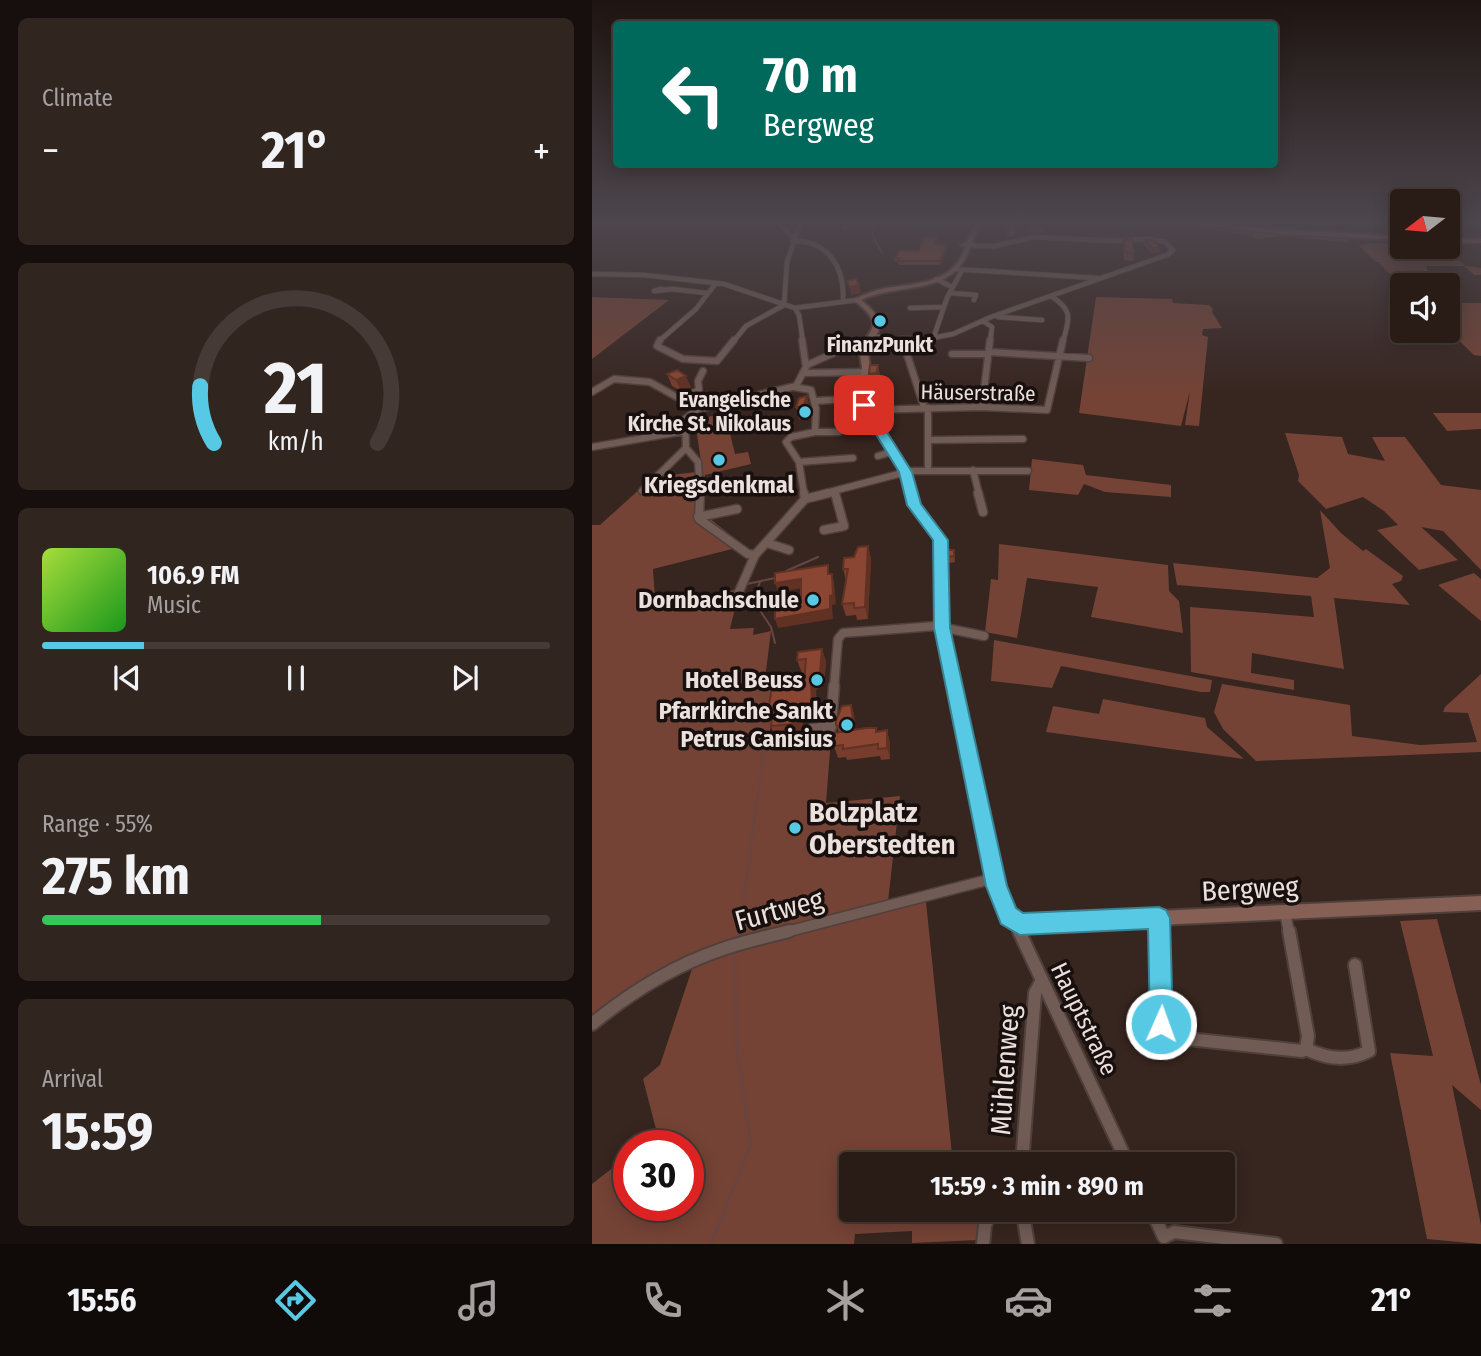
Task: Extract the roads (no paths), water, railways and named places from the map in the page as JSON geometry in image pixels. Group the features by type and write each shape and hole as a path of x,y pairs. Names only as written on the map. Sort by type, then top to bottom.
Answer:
{"street":[{"path":"680,279 716,283 758,294 795,308 857,300 936,279"},
{"path":"783,279 784,305"},
{"path":"840,279 845,289 843,301"},
{"path":"936,279 951,290 975,297 980,289"},
{"path":"933,339 956,279"},
{"path":"873,336 903,342 957,333 995,316 1097,279"},
{"path":"716,283 696,309 657,343 657,346 677,358 717,360 746,326 784,305"},
{"path":"661,289 706,293"},
{"path":"1050,296 1065,305 1069,316 1060,357"},
{"path":"807,365 841,349 863,346 873,336 877,328 872,312 857,300"},
{"path":"910,307 944,307"},
{"path":"794,387 807,365 799,315 795,308"},
{"path":"995,316 1042,320"},
{"path":"982,407 992,327 983,321"},
{"path":"903,342 926,408 930,440 929,470"},
{"name":"Hauptstraße","path":"863,346 866,372 862,398 867,411 905,472 914,505 941,540 942,628 995,878 1008,916 1020,924 1019,935 1122,1152"},
{"path":"952,354 988,353 1089,359"},
{"name":"Häuserstraße","path":"867,411 982,407 1047,410 1060,357"},
{"path":"682,399 699,389 698,381 703,371"},
{"path":"803,373 866,372"},
{"path":"592,392 609,381 619,379 650,382 698,409"},
{"path":"642,491 686,448 686,418 698,409 794,387 811,390 815,401 815,432"},
{"path":"815,401 862,398"},
{"path":"805,499 799,462 786,442 791,437 815,432 839,432 848,419 867,411"},
{"path":"592,447 685,431"},
{"path":"930,440 1023,439"},
{"path":"686,448 699,458 701,489 698,517"},
{"path":"878,456 891,452"},
{"path":"799,462 853,458"},
{"path":"973,470 983,512"},
{"path":"734,603 755,555 805,499 905,472 1028,471"},
{"path":"701,489 737,482"},
{"path":"824,530 844,526 835,491"},
{"path":"698,517 737,509"},
{"path":"698,517 748,554 755,555"},
{"path":"767,543 789,550"},
{"path":"812,729 831,727 838,639 843,633 942,628 984,636"},
{"name":"Furtweg","path":"592,1024 622,999 696,958 721,949 995,878"},
{"name":"Bergweg","path":"1020,924 1482,903"},
{"path":"1285,912 1308,1036 1306,1049"},
{"path":"1159,918 1161,1024 1169,1037 1297,1051 1306,1049 1319,1056 1353,1058 1369,1051 1355,965"},
{"name":"Mühlenweg","path":"1023,1152 1035,993 1041,982"},
{"path":"983,1244 986,1222"},
{"path":"1024,1222 1028,1244"},
{"path":"1157,1222 1164,1237 1174,1232 1276,1244"}],"waterway":[{"path":"786,571 818,557"},
{"path":"747,584 775,578"},
{"path":"760,582 753,600 771,627 775,643"},
{"path":"739,933 765,742"},
{"path":"738,937 739,931"},
{"path":"711,1244 751,1144 736,1043 735,956"}],"place":[{"name":"FinanzPunkt","path":"880,321"},
{"name":"Evangelische Kirche St. Nikolaus","path":"805,412"},
{"name":"Kriegsdenkmal","path":"719,460"},
{"name":"Dornbachschule","path":"813,600"},
{"name":"Hotel Beuss","path":"817,680"},
{"name":"Pfarrkirche Sankt Petrus Canisius","path":"847,725"},
{"name":"Bolzplatz Oberstedten","path":"795,828"}]}
